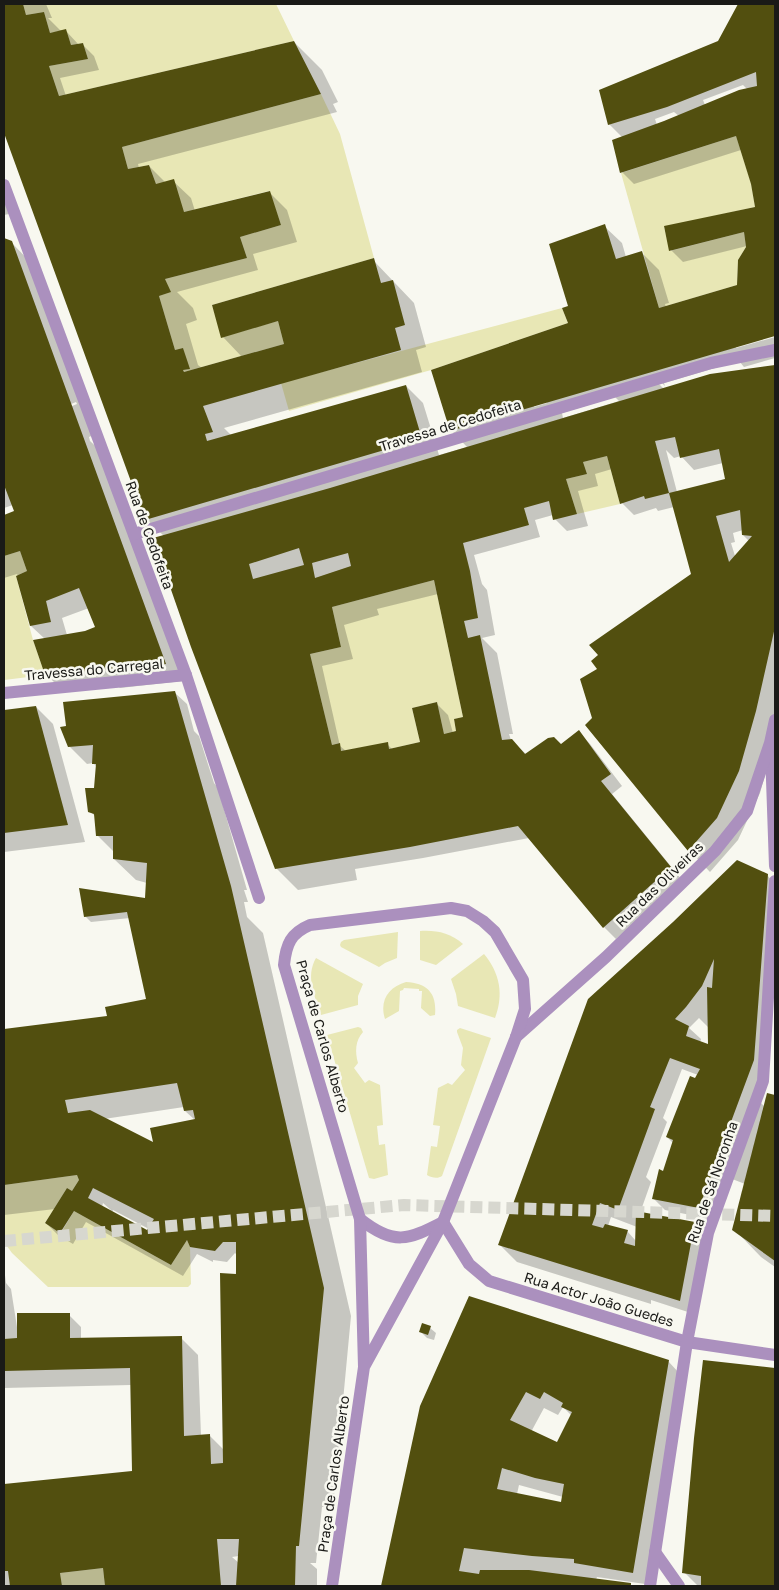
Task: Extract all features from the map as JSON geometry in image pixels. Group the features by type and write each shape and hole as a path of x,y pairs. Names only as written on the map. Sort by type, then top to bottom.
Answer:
{"street":[{"name":"Rua de Cedofeita","path":"4,185 8,206 186,675 259,898"},
{"name":"Travessa de Cedofeita","path":"134,534 711,363 775,350"},
{"name":"Travessa do Carregal","path":"4,693 186,675"},
{"name":"Rua das Oliveiras","path":"516,1037 606,957 715,851 747,811 770,743 775,720"},
{"path":"770,743 775,866"},
{"name":"Rua de Sá Noronha","path":"650,1586 687,1342 708,1233 763,1081 775,880"},
{"name":"Praça de Carlos Alberto","path":"332,1586 364,1367 360,1219 284,965 285,951 294,934 310,925 451,908 467,911 483,921 495,932 523,980 525,1009 516,1037 443,1222 364,1367"},
{"path":"360,1219 389,1237 408,1238 443,1222"},
{"name":"Rua Actor João Guedes","path":"443,1222 469,1264 489,1281 687,1342 775,1355"},
{"path":"655,1552 679,1586"}],"green space":[{"path":"23,4 276,4 294,41 59,96 49,66 88,59 83,43 71,45 66,30 50,33 44,12 26,15"},
{"path":"321,94 340,134 374,258 212,305 222,337 278,321 284,344 184,372 183,370 189,369 183,348 175,350 159,296 170,292 165,279 247,258 240,237 281,225 269,191 184,212 156,184 149,165 128,169 122,147"},
{"path":"736,136 751,183 755,207 664,227 670,251 744,232 746,247 738,260 737,285 659,308 621,173"},
{"path":"562,308 568,323 431,370 289,411 281,383"},
{"path":"607,456 620,504 577,514 566,479 587,474 583,462"},
{"path":"20,551 27,571 16,576 33,640 45,675 4,680 4,556"},
{"path":"434,580 463,717 454,719 456,731 444,734 437,702 412,708 420,742 389,749 388,743 341,751 339,743 332,745 310,654 341,647 332,607"},
{"path":"420,931 443,933 463,944 436,965 420,960"},
{"path":"398,932 397,958 379,967 340,945 344,940"},
{"path":"484,954 494,969 499,984 500,993 495,1018 458,1006 451,979"},
{"path":"316,958 363,984 358,996 358,1005 321,1015 311,979 311,972"},
{"path":"406,982 420,985 430,991 433,996 435,1015 430,1016 421,1008 422,991 404,988 400,991 399,1011 385,1019 383,1006 387,995 395,987"},
{"path":"358,1027 363,1032 357,1043 358,1063 354,1068 365,1083 369,1080 380,1085 383,1125 377,1126 379,1145 385,1144 388,1175 374,1179 369,1178 327,1035"},
{"path":"460,1028 491,1038 442,1176 439,1178 427,1175 431,1146 437,1147 440,1126 433,1125 438,1088 448,1083 452,1085 465,1070 461,1065 463,1048 457,1032"},
{"path":"77,1175 79,1180 72,1191 67,1188 45,1223 61,1233 74,1211 171,1265 187,1240 190,1247 191,1284 188,1287 48,1287 12,1253 4,1242 4,1185"},
{"path":"103,1568 105,1586 62,1586 60,1573"}],"building":[{"path":"4,4 23,4 26,15 44,12 50,33 66,29 71,45 83,43 88,59 49,66 59,96 294,41 321,94 122,147 128,169 149,165 156,184 174,179 184,212 270,191 281,225 240,237 247,258 165,279 171,292 159,296 175,350 183,348 190,369 183,370 184,372 284,344 278,321 221,338 212,305 374,258 381,283 393,280 405,325 395,328 401,350 203,406 213,432 205,434 207,441 406,385 422,439 145,520 4,133"},
{"path":"738,4 775,4 775,336 450,431 431,370 568,323 562,308 568,306 549,244 605,224 616,259 642,251 659,308 737,285 738,260 746,247 744,232 669,251 664,226 755,207 751,184 736,136 620,173 612,140 739,90 757,86 756,72 667,107 608,125 599,90 718,41"},
{"path":"4,238 12,241 166,664 45,675 33,640 85,631 95,627 79,588 46,601 51,622 30,626 16,576 27,571 20,551 4,556 4,515 14,511 4,485"},
{"path":"775,365 775,627 756,711 739,771 717,818 688,851 585,725 592,718 580,679 597,669 591,661 598,655 589,645 691,574 669,493 645,499 644,496 620,504 607,456 583,462 587,474 566,479 577,514 553,520 549,501 524,508 529,525 463,543 478,618 464,621 468,638 480,635 502,740 512,739 525,754 548,738 554,737 561,744 579,730 611,774 601,781 671,867 603,928 518,826 410,847 275,869 191,647 153,538 330,488 710,374","holes":["675,437 680,458 719,449 725,479 669,493 655,441","740,510 742,535 752,536 729,562 716,516","299,548 304,565 253,579 249,564","348,553 351,566 315,578 312,563","434,580 463,717 454,719 456,731 444,734 437,702 412,708 420,742 389,749 388,742 341,751 340,743 332,745 310,654 341,647 332,607"]},
{"path":"175,691 231,886 324,1288 299,1546 296,1546 295,1586 236,1586 239,1539 217,1539 221,1586 105,1586 103,1568 60,1573 62,1586 10,1586 8,1571 4,1571 4,1484 132,1471 130,1368 4,1371 4,1339 17,1338 17,1313 70,1313 70,1338 182,1336 184,1436 210,1434 211,1464 223,1463 220,1273 236,1274 236,1242 223,1242 215,1251 190,1247 187,1240 171,1265 74,1211 60,1233 45,1223 67,1188 72,1191 79,1180 77,1175 4,1185 4,1029 107,1016 105,1007 146,999 127,912 84,917 79,888 145,898 147,863 113,859 113,836 96,836 94,814 88,812 85,788 94,788 96,764 92,764 93,745 68,747 60,727 66,726 63,702","holes":["177,1083 184,1111 193,1110 195,1119 150,1128 153,1142 90,1110 68,1113 65,1100","93,1188 154,1219 147,1230 88,1198"]},
{"path":"36,706 68,825 4,833 4,710"},
{"path":"737,860 768,874 754,1060 699,1208 652,1199 659,1169 663,1171 673,1140 666,1137 690,1076 695,1078 700,1069 670,1058 650,1107 655,1109 618,1210 600,1203 592,1225 603,1228 605,1224 628,1230 624,1243 635,1246 636,1211 695,1222 680,1301 498,1245 588,999 673,922","holes":["714,959 712,988 707,987 708,1044 686,1036 689,1026 675,1019 702,986"]},
{"path":"767,1093 775,1095 775,1261 732,1230"},
{"path":"469,1296 669,1360 633,1573 574,1563 574,1559 464,1548 459,1571 479,1574 480,1570 529,1570 631,1583 631,1586 381,1586 420,1406","holes":["526,1392 540,1399 544,1392 563,1403 561,1407 572,1412 557,1442 510,1420","502,1468 564,1484 561,1502 497,1489"]},
{"path":"422,1323 431,1326 428,1335 419,1332"},
{"path":"703,1360 775,1368 775,1586 701,1586 701,1576 682,1573"}],"tunnel":[{"path":"4,1241 404,1205 775,1216"}]}
